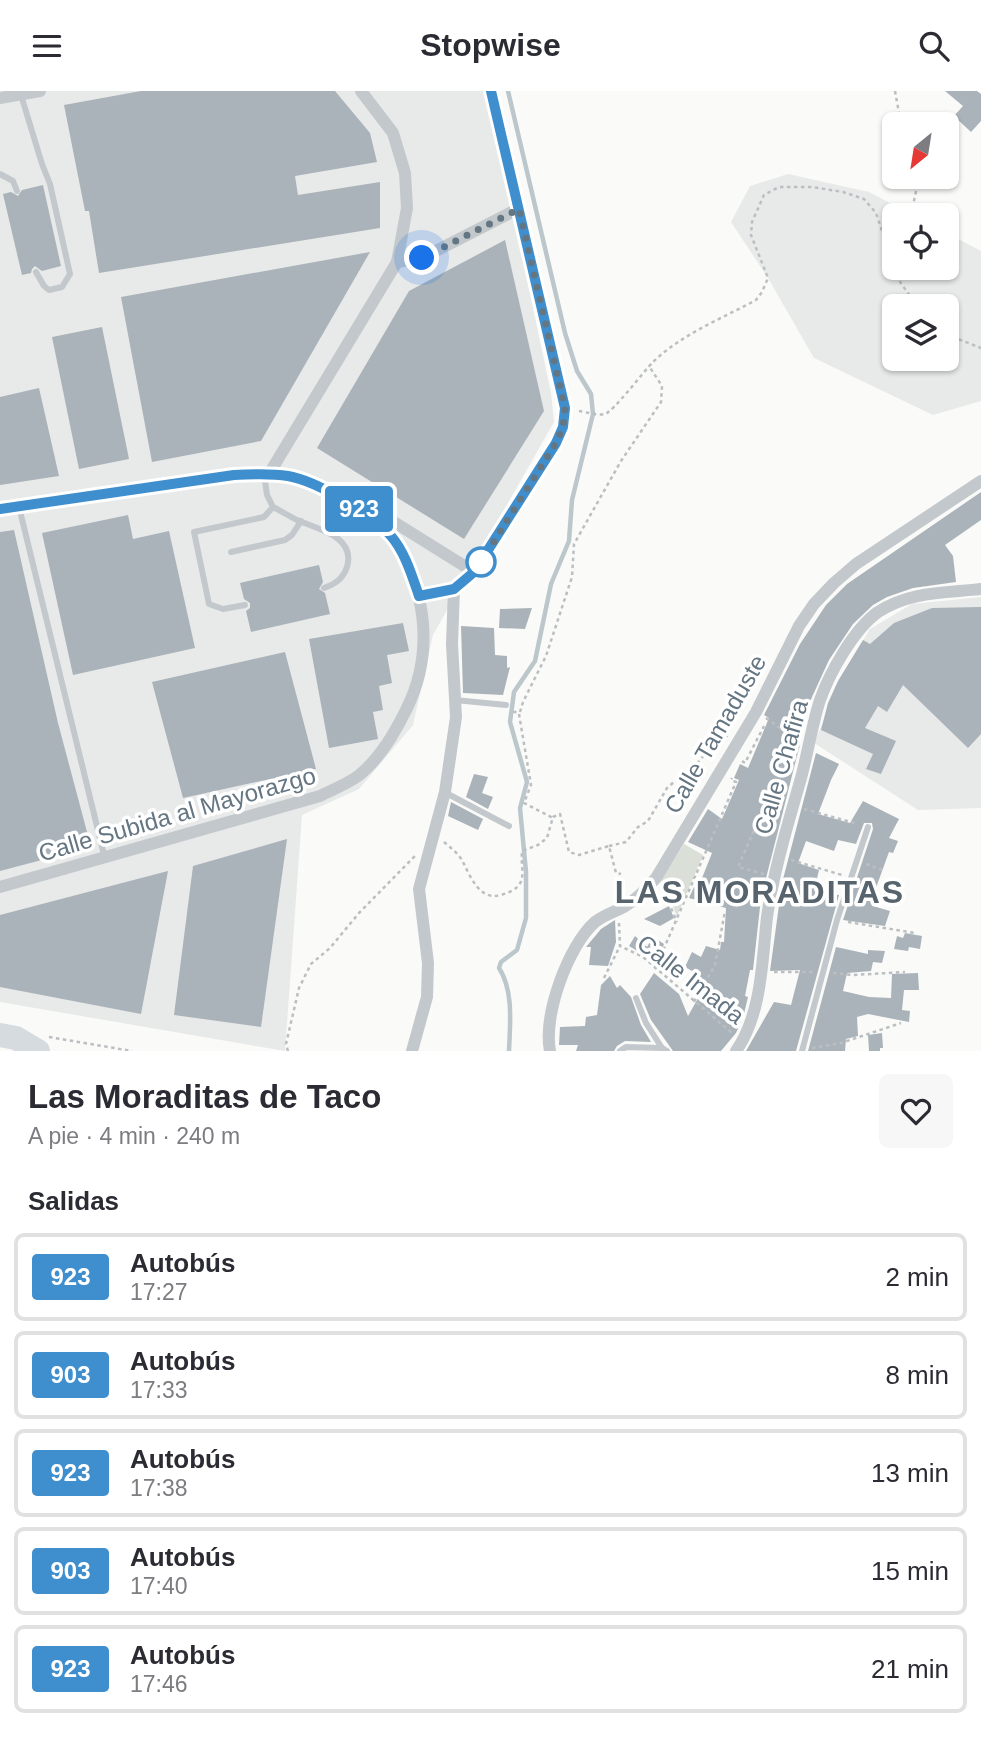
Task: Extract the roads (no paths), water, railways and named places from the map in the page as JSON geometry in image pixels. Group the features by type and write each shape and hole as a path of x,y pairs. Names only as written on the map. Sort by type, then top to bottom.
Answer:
{"highway":[{"path":"0,1035 42,1044"},
{"path":"0,1050 8,1051"}],"street":[{"path":"0,99 40,91"},
{"path":"267,474 397,262 407,208 405,173 393,133 361,91"},
{"path":"419,596 454,589 474,572 556,443 563,427 565,408 491,91"},
{"path":"397,262 422,258 519,209"},
{"name":"Calle Subida al Mayorazgo","path":"0,509 234,475 292,476 344,499 366,513 392,537 419,596 425,650 414,695 393,738 359,776 320,796 0,887"},
{"name":"Calle Tamaduste","path":"550,1051 550,1020 560,984 575,949 595,922 642,894 656,878 756,712 799,626 814,604 856,564 981,481"},
{"path":"366,513 382,514 474,572"},
{"path":"412,1051 427,997 428,963 419,889 444,792 456,717 452,644 454,589"},
{"name":"Calle Chafira","path":"739,1047 754,1007 778,856 820,700 838,662 863,625 878,612 922,594 981,589"}],"lane":[{"path":"21,95 50,184 70,274 62,287 49,290 36,272"},
{"path":"0,174 13,181 17,191"},
{"path":"267,474 267,495 273,507 327,531 344,545 348,563 341,579 324,588"},
{"path":"19,507 104,859"},
{"path":"245,605 223,609 209,604 194,532 264,517 273,507"},
{"path":"231,552 285,540 292,535 301,521"},
{"path":"455,700 506,705"},
{"path":"444,792 509,826"},
{"path":"802,1051 838,920 868,827"},
{"path":"636,998 646,1023 664,1049"},
{"path":"620,1051 626,1047 664,1049"}],"waterway":[{"path":"508,91 565,333 577,371 591,394 593,414 572,500 569,541 551,584 535,661 514,692 510,722 527,782 520,808 526,872 526,918 517,950 501,962 499,968 509,998 509,1051"}],"district":[{"name":"LAS MORADITAS","path":"760,892"}]}
